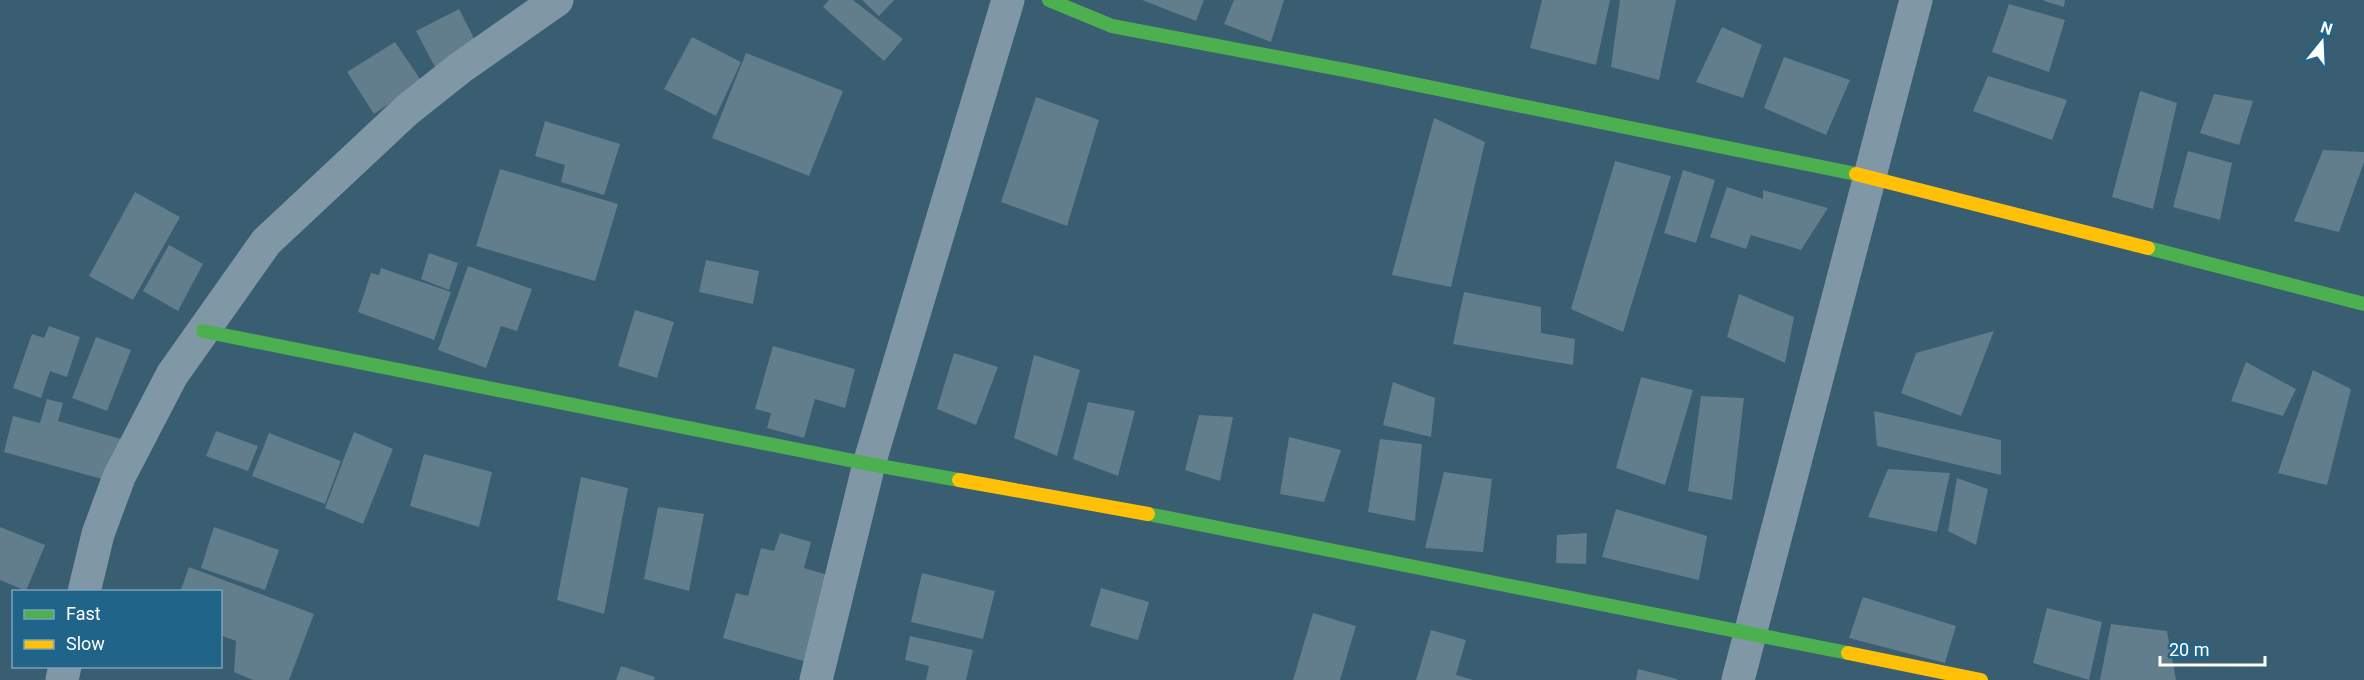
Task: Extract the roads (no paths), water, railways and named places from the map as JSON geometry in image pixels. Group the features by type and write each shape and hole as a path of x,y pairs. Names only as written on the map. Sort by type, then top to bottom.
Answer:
{"street":[{"path":"84,590 98,534 119,477 172,375 266,242 407,110 460,68 557,0"},
{"path":"816,680 869,464 1008,0"},
{"path":"1049,0 1112,26 1869,177 2364,304"},
{"path":"1737,680 1916,0"},
{"path":"203,331 869,464 1228,528 1981,680"}]}
